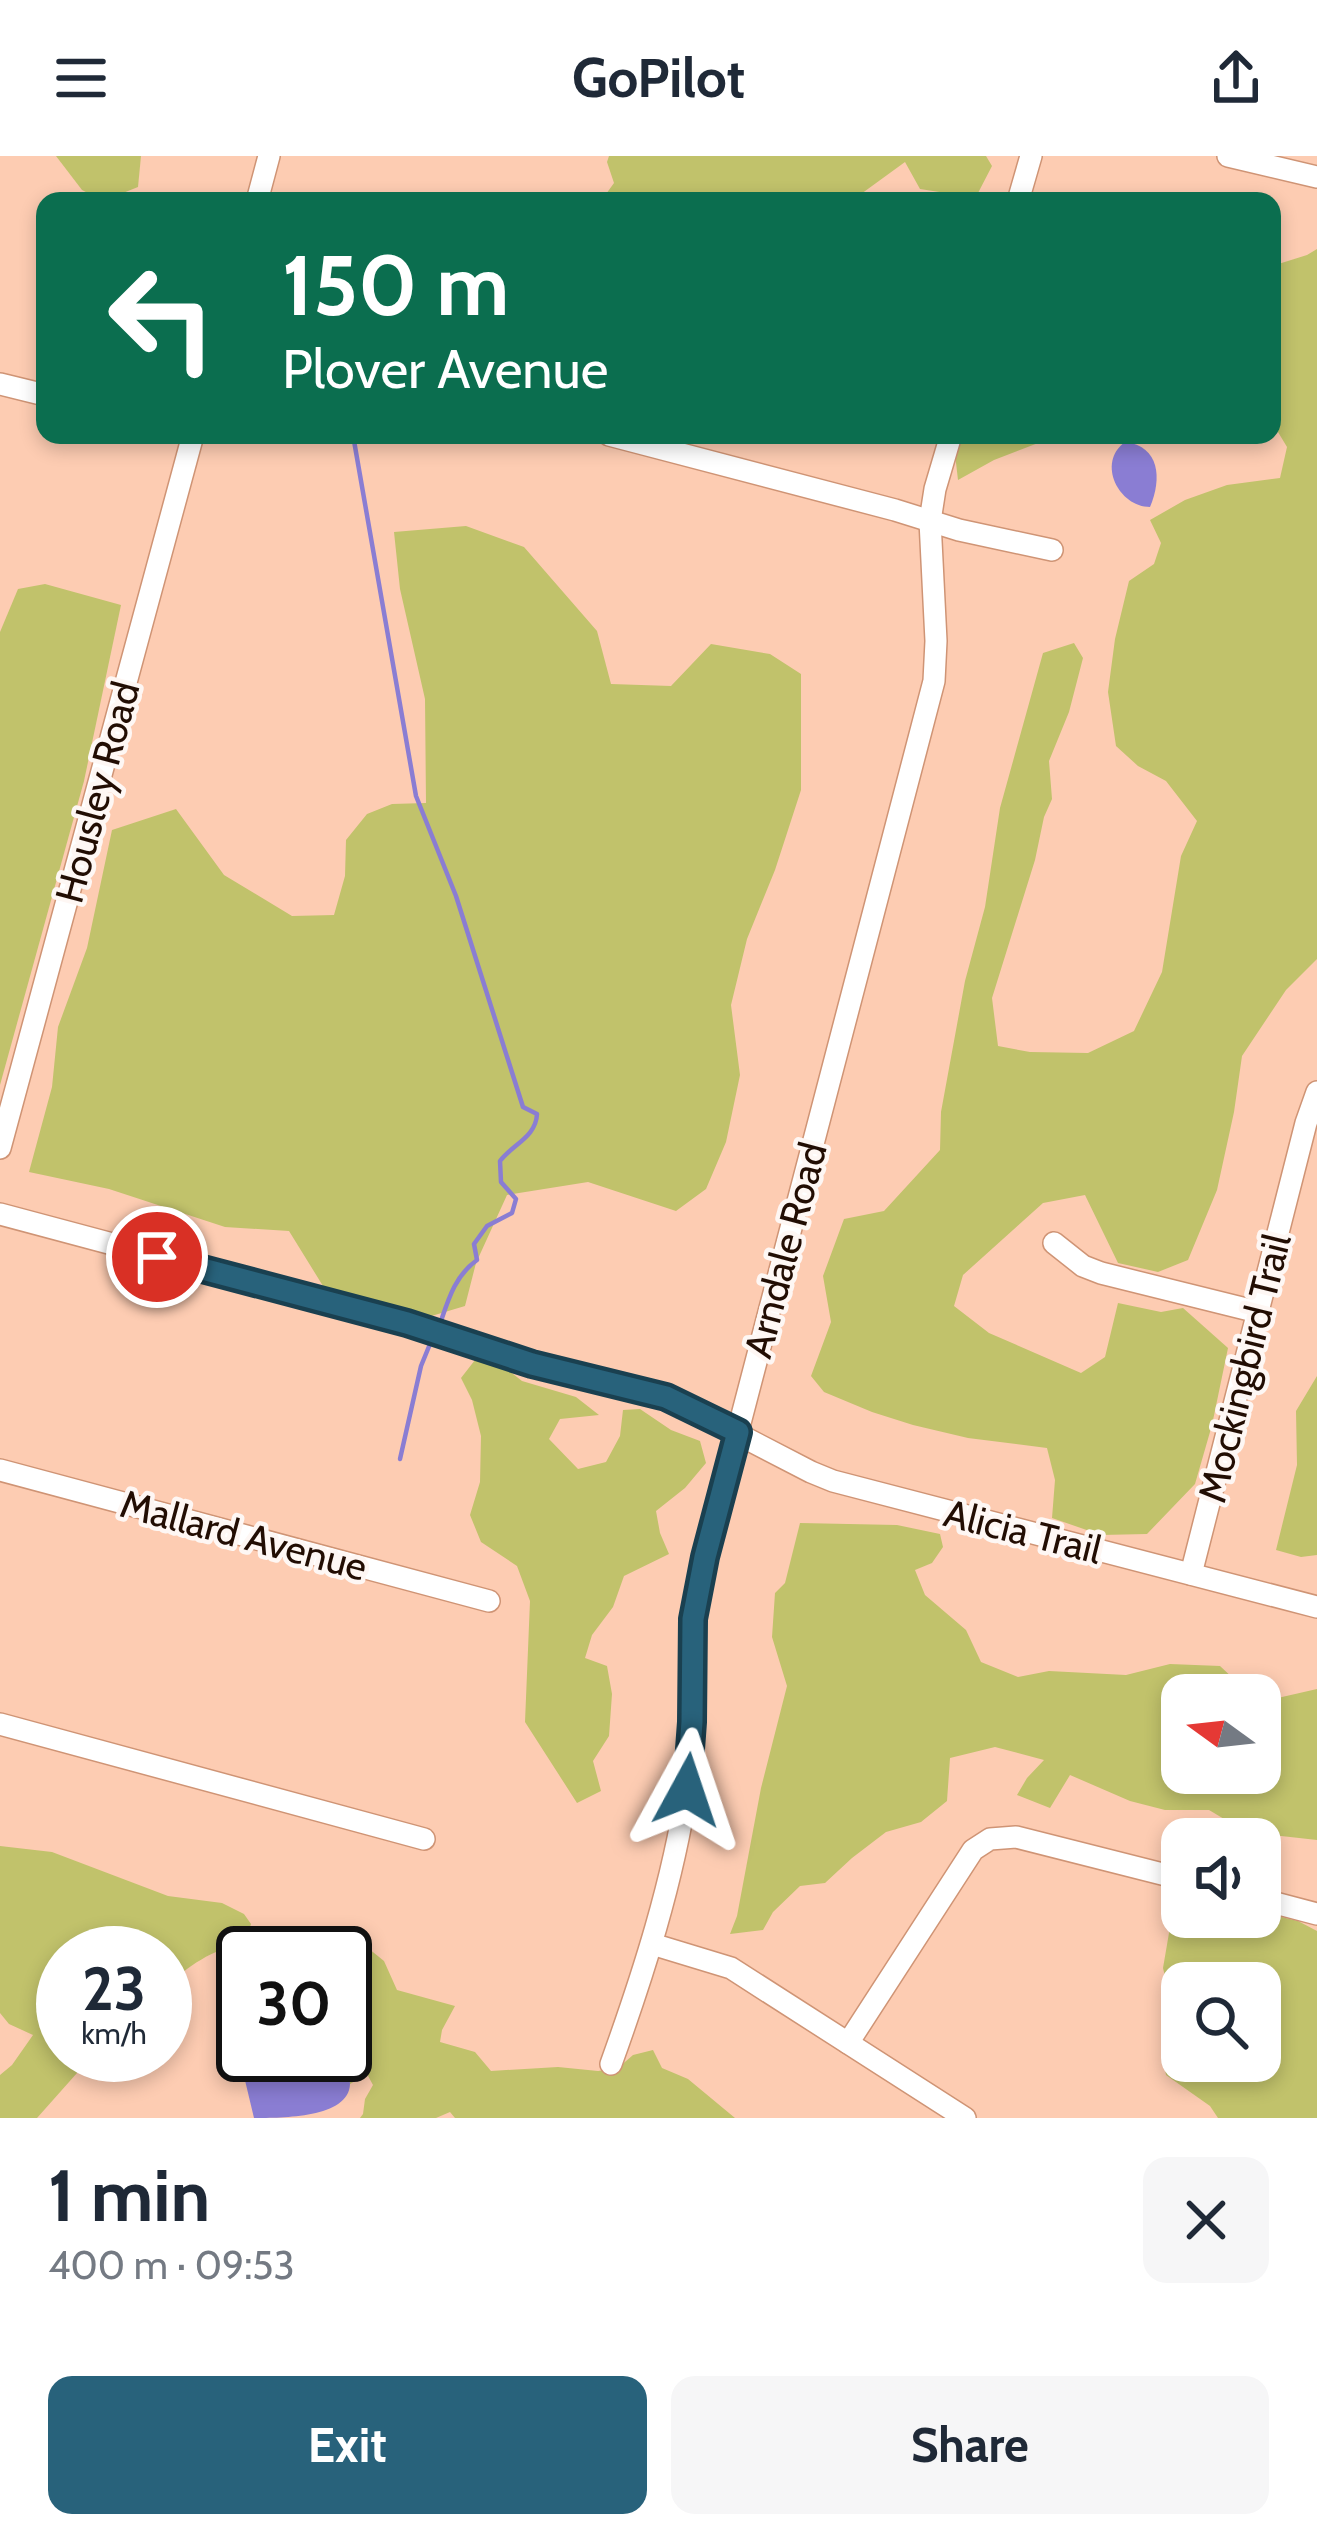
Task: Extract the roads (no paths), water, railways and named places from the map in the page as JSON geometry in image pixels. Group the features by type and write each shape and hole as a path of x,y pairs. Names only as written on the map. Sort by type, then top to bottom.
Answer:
{"street":[{"path":"259,192 269,156"},
{"path":"1021,192 1031,156"},
{"path":"1228,156 1317,177"},
{"path":"0,384 36,392"},
{"name":"Housley Road","path":"0,1148 191,444"},
{"path":"643,444 1014,544 1052,550"},
{"name":"Arndale Road","path":"611,2065 652,1944 687,1790 691,1649 698,1589 934,681 930,521 949,444"},
{"name":"Mockingbird Trail","path":"1191,1574 1317,1092"},
{"name":"Alicia Trail","path":"0,1214 407,1323 532,1364 666,1397 833,1481 1317,1606"},
{"path":"1054,1243 1083,1266 1101,1273 1258,1312"},
{"name":"Mallard Avenue","path":"0,1470 489,1601"},
{"path":"0,1724 424,1840"},
{"path":"848,2043 973,1850 990,1839 1016,1837 1161,1874"},
{"path":"1281,1905 1317,1914"},
{"path":"652,1944 731,1968 965,2118"}],"waterway":[{"path":"355,444 416,796 456,896 523,1107 537,1114 528,1134 500,1161 501,1182 516,1199 512,1213 487,1226 474,1244 477,1260 458,1280 441,1321"},
{"path":"400,1459 430,1344"}]}
